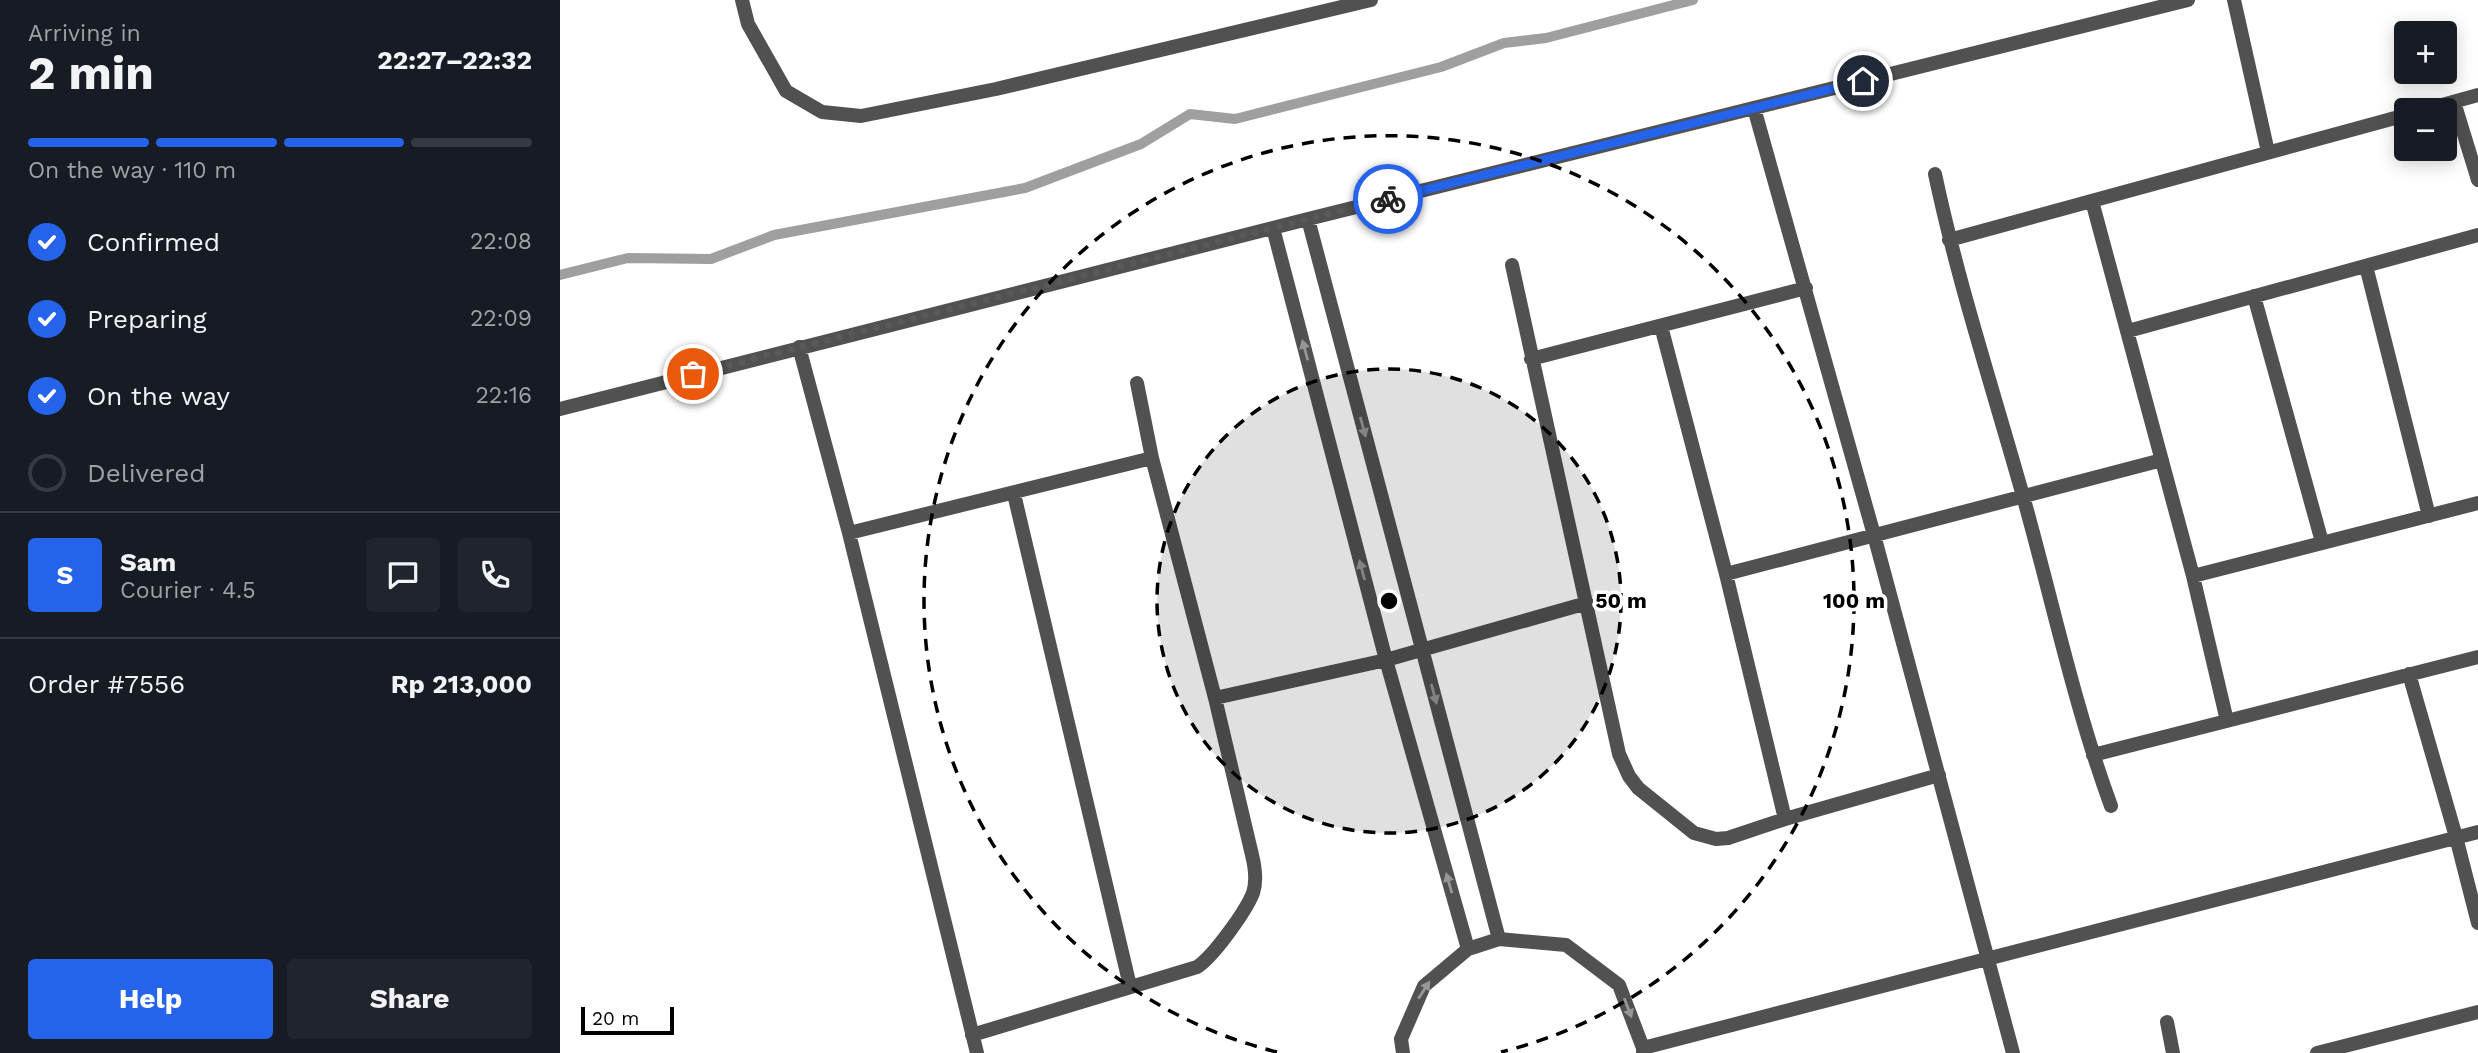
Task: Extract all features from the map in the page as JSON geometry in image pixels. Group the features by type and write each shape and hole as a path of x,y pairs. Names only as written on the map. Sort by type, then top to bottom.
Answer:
{"street":[{"path":"742,0 748,24 786,91 822,112 861,116 996,89 1371,0"},
{"path":"560,408 2188,0"},
{"path":"2234,0 2268,152"},
{"path":"2457,101 2478,95"},
{"path":"1754,108 1807,288 2012,1053"},
{"path":"2457,112 2478,180"},
{"path":"1949,240 2394,118"},
{"path":"1935,174 1949,240 2023,496 2093,755 2111,806"},
{"path":"2092,201 2193,576 2227,721"},
{"path":"1308,219 1500,939"},
{"path":"1273,228 1386,660 1468,949"},
{"path":"2128,331 2478,235"},
{"path":"1512,265 1619,754 1638,788 1693,833 1704,837 1728,838 1939,775"},
{"path":"2366,266 2429,516"},
{"path":"1531,359 1807,288"},
{"path":"2254,296 2322,542"},
{"path":"1661,326 1726,574 1785,819"},
{"path":"799,347 849,533 976,1053"},
{"path":"972,1035 1197,967 1213,955 1252,894 1255,868 1216,698 1152,458 1137,383"},
{"path":"849,533 1152,458"},
{"path":"1726,574 2162,460"},
{"path":"1014,494 1130,986"},
{"path":"2193,576 2478,503"},
{"path":"1216,698 1386,660 1587,603"},
{"path":"2093,755 2478,657"},
{"path":"2409,674 2478,923"},
{"path":"1402,1053 1401,1039 1424,986 1468,949 1500,939 1566,945 1619,985 1643,1050 2478,832"},
{"path":"2317,1053 2478,1012"},
{"path":"2167,1022 2173,1053"}],"waterway":[{"path":"560,275 628,258 711,259 774,235 1025,188 1141,144 1190,114 1235,119 1441,67 1504,43 1546,38 1693,0"}],"way so far":[{"path":"693,374 1388,199"}],"route":[{"path":"1388,199 1863,81"}]}
